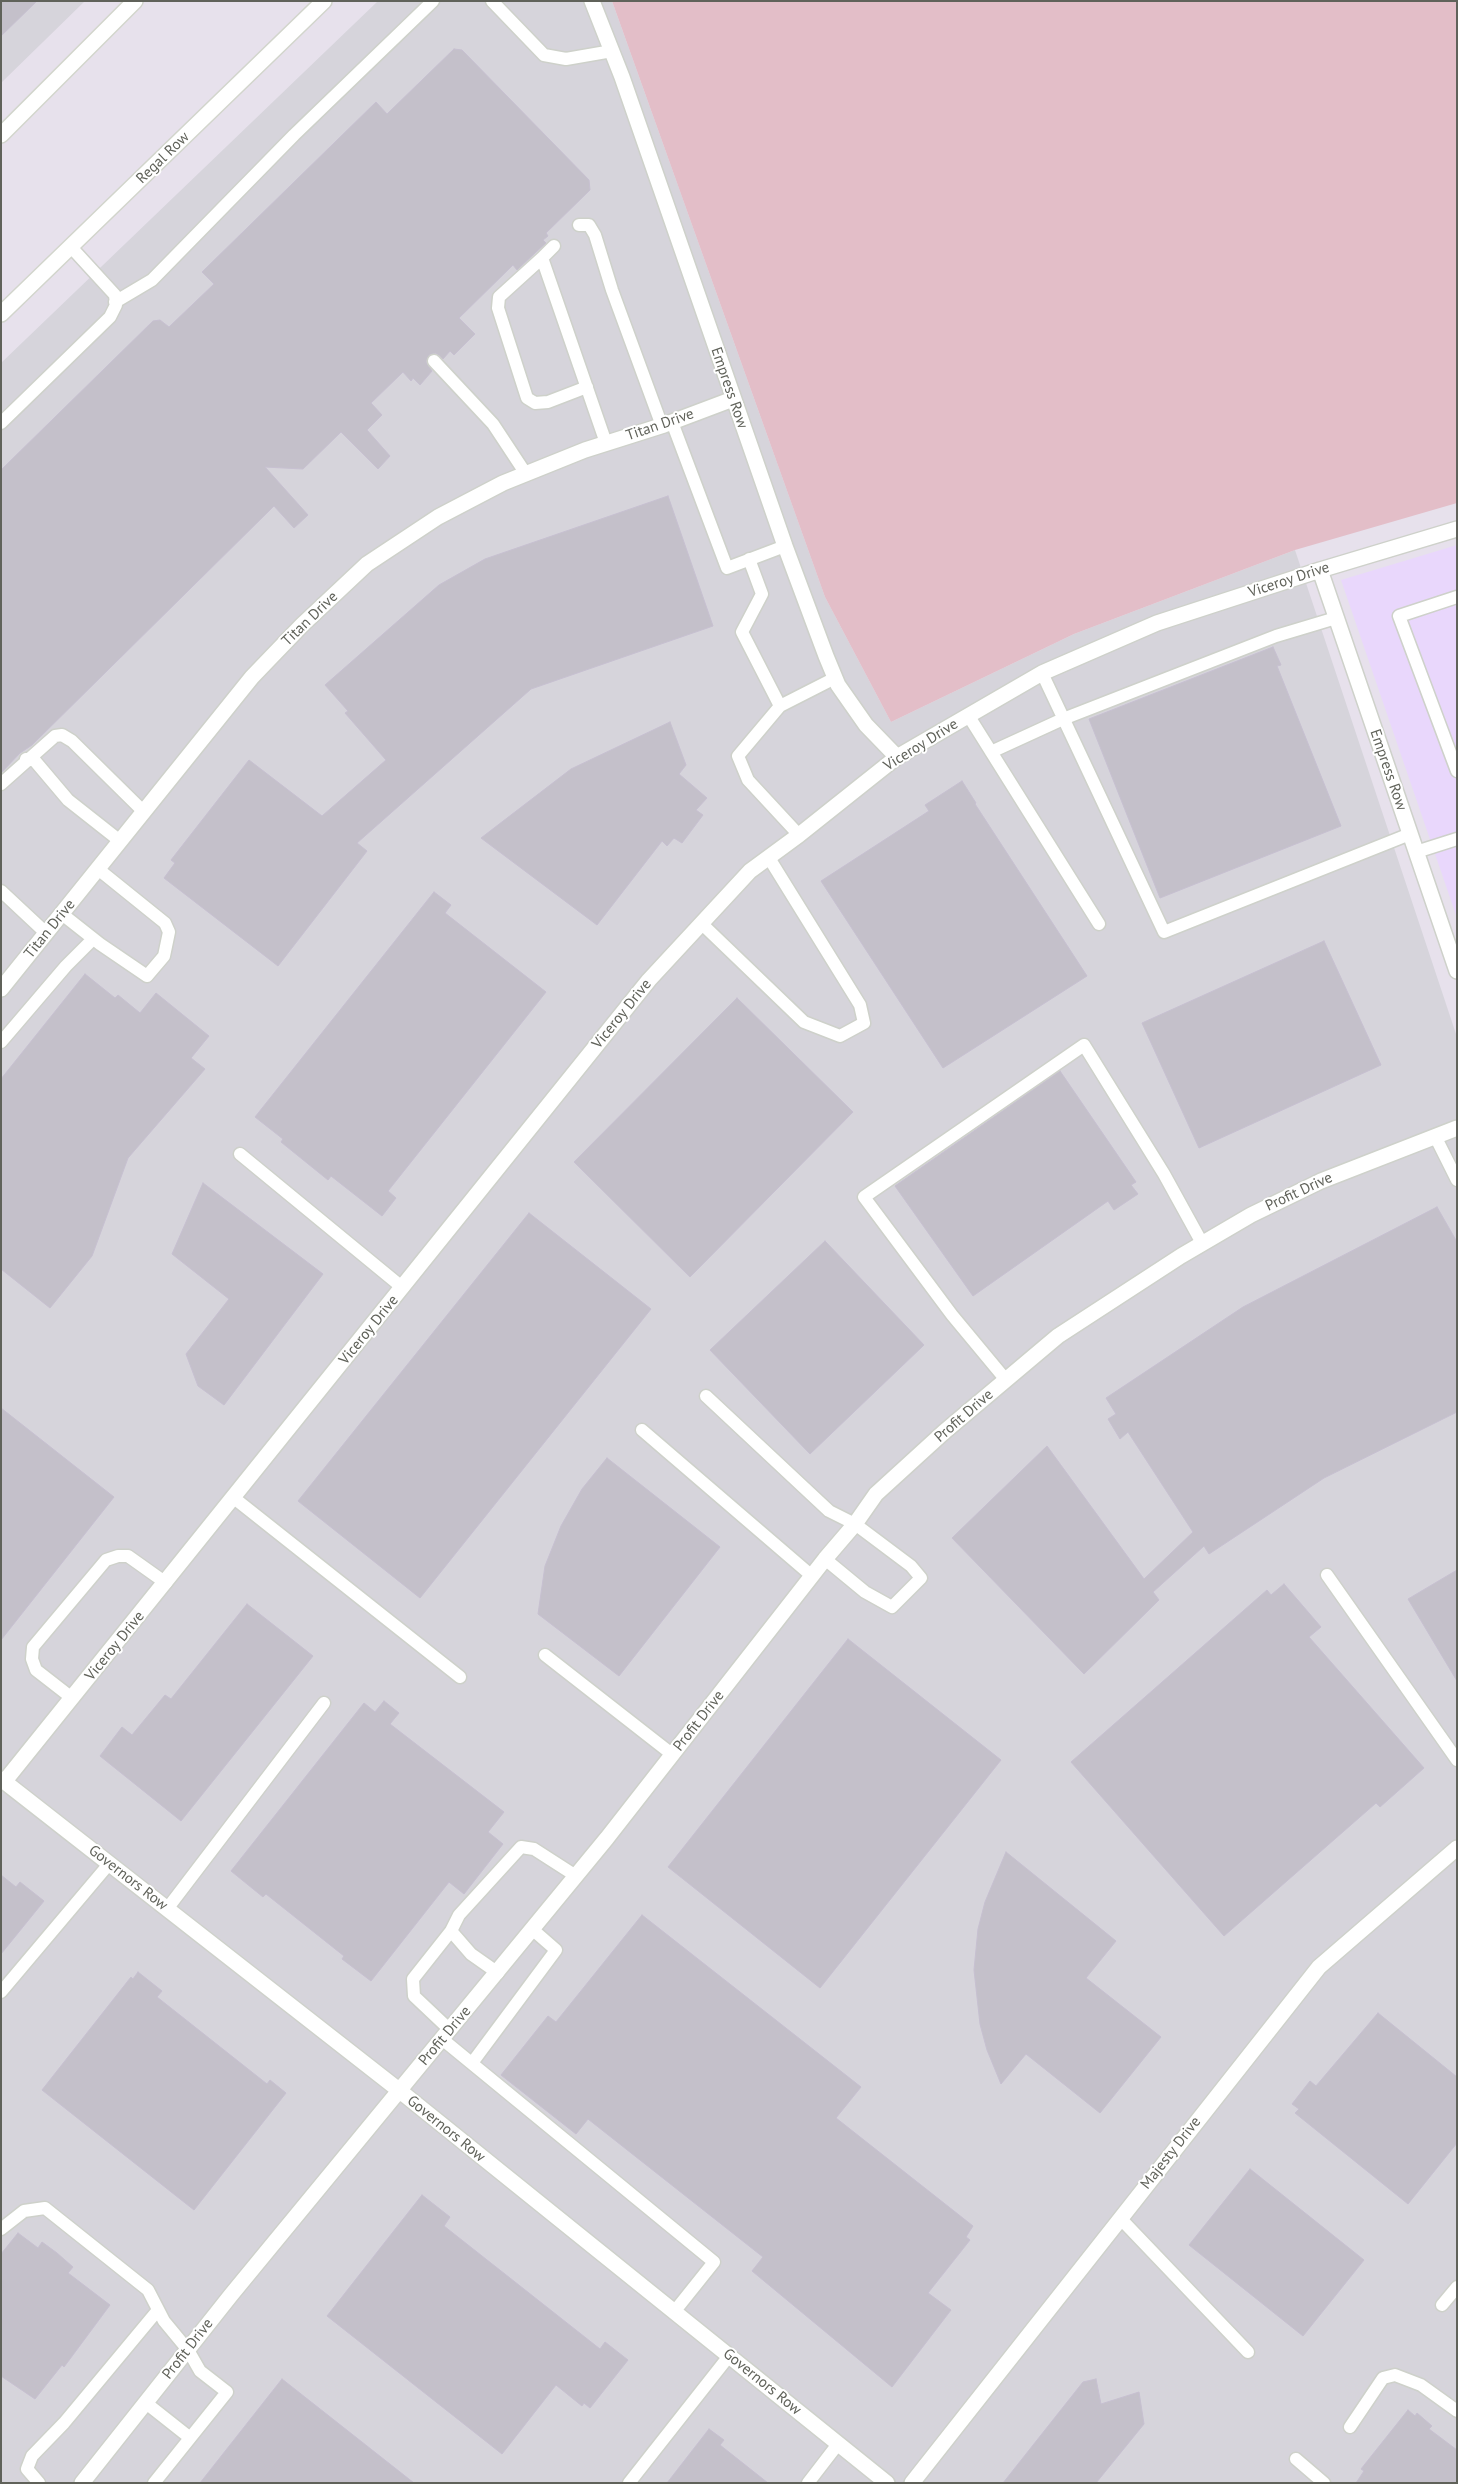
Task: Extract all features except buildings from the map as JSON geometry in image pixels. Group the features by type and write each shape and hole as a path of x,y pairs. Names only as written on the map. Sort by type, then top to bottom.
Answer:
{"street":[{"path":"3,129 135,1"},
{"name":"Regal Row","path":"1,314 324,1"},
{"name":"Empress Row","path":"592,1 612,50 785,546 835,678 866,725 897,757"},
{"name":"Titan Drive","path":"3,984 62,914 252,677 302,624 367,564 438,517 526,474 606,443 667,424 733,399"},
{"name":"Viceroy Drive","path":"3,1780 166,1583 648,980 750,871 799,836 897,757 1042,673 1157,624 1320,570 1457,529"},
{"name":"Empress Row","path":"1320,570 1457,971"},
{"name":"Profit Drive","path":"82,2483 231,2295 576,1876 673,1755 825,1559 855,1524 876,1494 1058,1336 1202,1243 1251,1215 1321,1181 1457,1128"},
{"name":"Governors Row","path":"3,1780 400,2091 887,2483"},
{"name":"Majesty Drive","path":"912,2483 1319,1967 1457,1848"}],"lane":[{"path":"116,302 152,280 294,135 433,1"},
{"path":"492,1 544,55 566,59 612,50"},
{"path":"579,225 589,225 595,234 612,290 727,568 785,546"},
{"path":"554,246 498,298 498,308 526,398 535,403 548,402 587,387"},
{"path":"1,423 110,317 116,302 115,295 71,248"},
{"path":"542,258 606,443"},
{"path":"434,362 494,424 526,474"},
{"path":"749,559 762,594 742,632 780,706"},
{"path":"1457,597 1399,616 1457,771"},
{"path":"990,752 1063,719 1276,636 1336,618"},
{"path":"1042,673 1164,932 1410,834"},
{"path":"799,836 748,780 738,756 780,706 835,678"},
{"path":"968,716 1099,924"},
{"path":"1,784 26,759 55,736 62,735 72,741 144,812"},
{"path":"26,759 35,761 68,800 120,841"},
{"path":"1416,852 1457,839"},
{"path":"701,923 804,1022 840,1036 864,1023 860,1005 769,858"},
{"path":"62,914 93,939 147,976 164,956 169,932 165,923 98,869"},
{"path":"1,891 46,933"},
{"path":"1,1042 66,966 93,939"},
{"path":"1006,1380 952,1315 864,1197 1084,1045 1164,1174 1202,1243"},
{"path":"1435,1136 1457,1180"},
{"path":"240,1154 402,1288"},
{"path":"706,1396 829,1511 855,1524 911,1566 920,1578 892,1607 865,1592 825,1559"},
{"path":"642,1430 812,1576"},
{"path":"234,1498 460,1677"},
{"path":"72,1698 36,1670 32,1659 33,1647 106,1560 118,1556 128,1556 166,1583"},
{"path":"1327,1575 1457,1760"},
{"path":"545,1655 673,1755"},
{"path":"167,1909 324,1703"},
{"path":"576,1876 534,1849 521,1848 459,1915 451,1931 413,1979 414,1996 472,2063 714,2262 674,2312"},
{"path":"1,1992 109,1864"},
{"path":"472,2063 556,1950 532,1929"},
{"path":"451,1931 471,1954 498,1973"},
{"path":"1,2229 24,2210 46,2208 148,2290 164,2322 188,2350 200,2371 227,2392 154,2483"},
{"path":"1120,2218 1248,2352"},
{"path":"1442,2305 1457,2287"},
{"path":"39,2483 26,2469 32,2456 64,2422 158,2310"},
{"path":"629,2483 729,2356"},
{"path":"1350,2428 1383,2378 1396,2375 1420,2385 1457,2411"},
{"path":"146,2403 189,2437"},
{"path":"808,2483 838,2444"},
{"path":"1296,2459 1324,2483"}],"shaded area":[{"path":"1,1 85,1 1,83"},
{"path":"378,1 612,1 825,597 891,722 1074,634 1295,550 1457,1037 1457,2483 1,2483 1,363"},
{"path":"612,1 1457,1 1457,503 1295,550 1074,634 891,722 825,597"},
{"path":"1457,545 1457,918 1341,580"}]}
